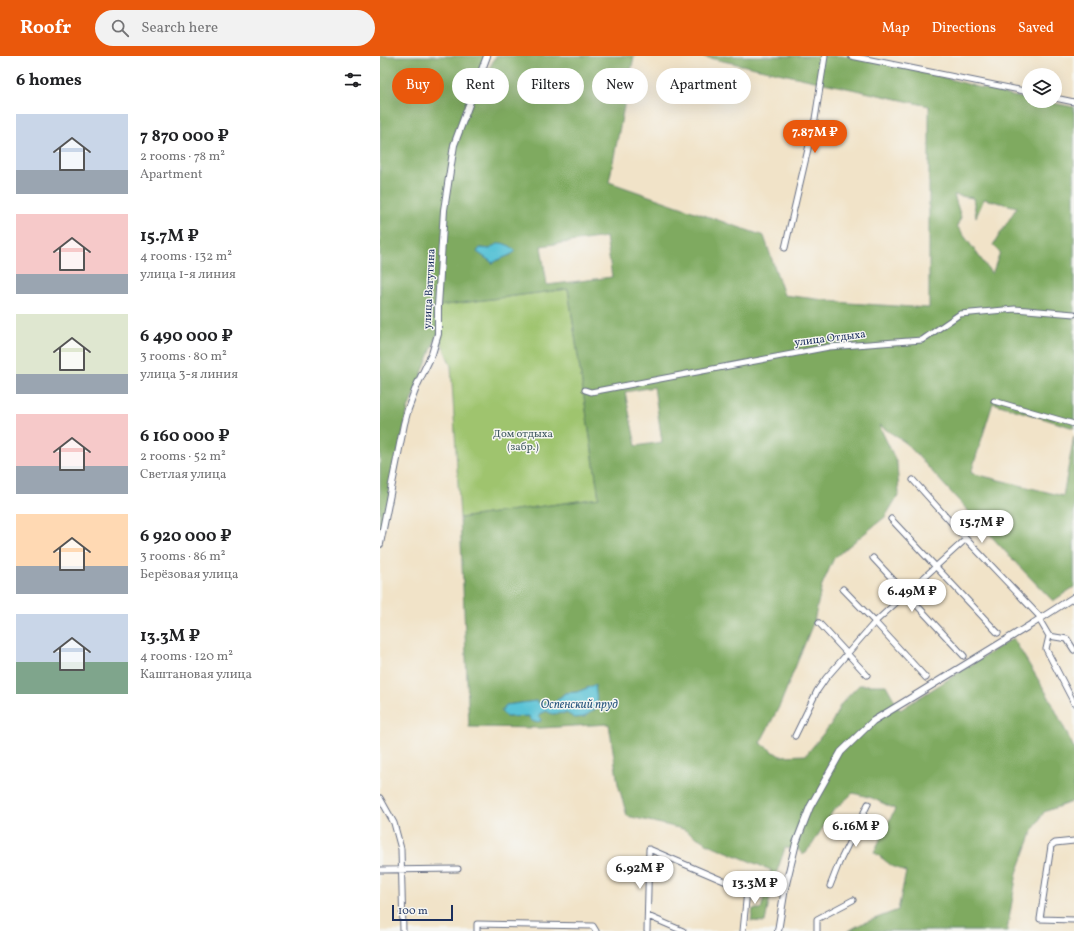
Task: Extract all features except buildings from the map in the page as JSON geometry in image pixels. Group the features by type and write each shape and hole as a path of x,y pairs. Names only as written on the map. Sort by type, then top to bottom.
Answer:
{"street":[{"name":"улица Ватутина","path":"380,544 404,424 417,385 432,354 438,334 444,210 454,145 487,56"},
{"path":"785,248 815,119 825,56"},
{"path":"851,56 1022,91"},
{"path":"1062,99 1074,102"},
{"name":"улица Отдыха","path":"585,390 591,392 829,347 922,340 960,314 1015,309 1074,314"},
{"path":"994,401 1074,424"},
{"path":"913,480 1040,618 1050,636 1046,649 1074,703"},
{"path":"891,519 998,633"},
{"path":"795,736 817,691 875,622 966,539"},
{"path":"873,558 964,656"},
{"path":"843,589 926,678"},
{"path":"778,931 785,888 796,843 810,807 840,752 873,721 1074,597"},
{"path":"819,623 867,675"},
{"path":"1050,636 1067,639 1074,650"},
{"path":"380,798 394,823 401,849 403,931"},
{"path":"830,886 868,804"},
{"path":"1074,841 1056,843 1051,846 1040,919 1074,920"},
{"path":"647,931 649,849 747,891 748,894 743,931"},
{"path":"380,870 458,869"},
{"path":"817,931 817,919 853,900"},
{"path":"648,916 683,931"},
{"path":"477,931 477,924 569,928 593,926 596,931"}],"green space":[{"path":"380,56 487,56 483,68 452,68 452,104 509,104 509,68 489,68 496,56 634,56 632,68 592,68 592,104 624,104 609,182 764,236 784,295 848,303 929,308 929,106 700,56 851,56 921,71 1007,95 1022,98 1022,108 1062,108 1062,105 1074,107 1074,428 993,403 971,473 1063,496 1074,436 1074,587 1053,601 1013,560 906,443 879,425 897,463 899,494 885,517 834,558 822,585 814,621 780,705 760,743 780,756 806,755 831,724 841,704 859,685 886,685 900,710 1013,638 1050,699 1074,748 1074,801 1044,812 1033,830 1017,873 1007,931 848,931 861,924 898,910 906,872 892,866 874,852 895,809 872,798 853,793 833,811 812,845 803,855 798,849 785,848 773,883 765,922 751,921 753,909 761,909 771,870 708,844 683,829 627,816 618,784 609,724 541,728 469,727 460,518 599,498 568,289 438,306 439,330 408,409 380,544","holes":["954,195 973,198 976,217 984,199 1017,207 993,245 1000,252 992,274 957,226 961,217","606,237 612,277 547,285 541,246","480,248 490,249 511,255 493,263 477,252","654,387 662,442 636,446 625,392","594,685 584,717 575,717 568,714 546,711 529,716 506,717 507,705 536,701 540,704 555,702 565,693 577,692"]},
{"name":"Дом отдыха (забр.)","path":"568,289 599,498 460,518 451,366 438,334 438,306"}],"water":[{"path":"502,243 510,246 516,251 493,263 477,252 480,248 490,249 495,245"},
{"name":"Оспенский пруд","path":"595,685 598,707 584,717 575,718 566,713 552,714 546,711 539,714 541,721 534,722 529,716 506,717 501,711 506,705 536,701 540,704 555,702 565,693 577,692"}]}
